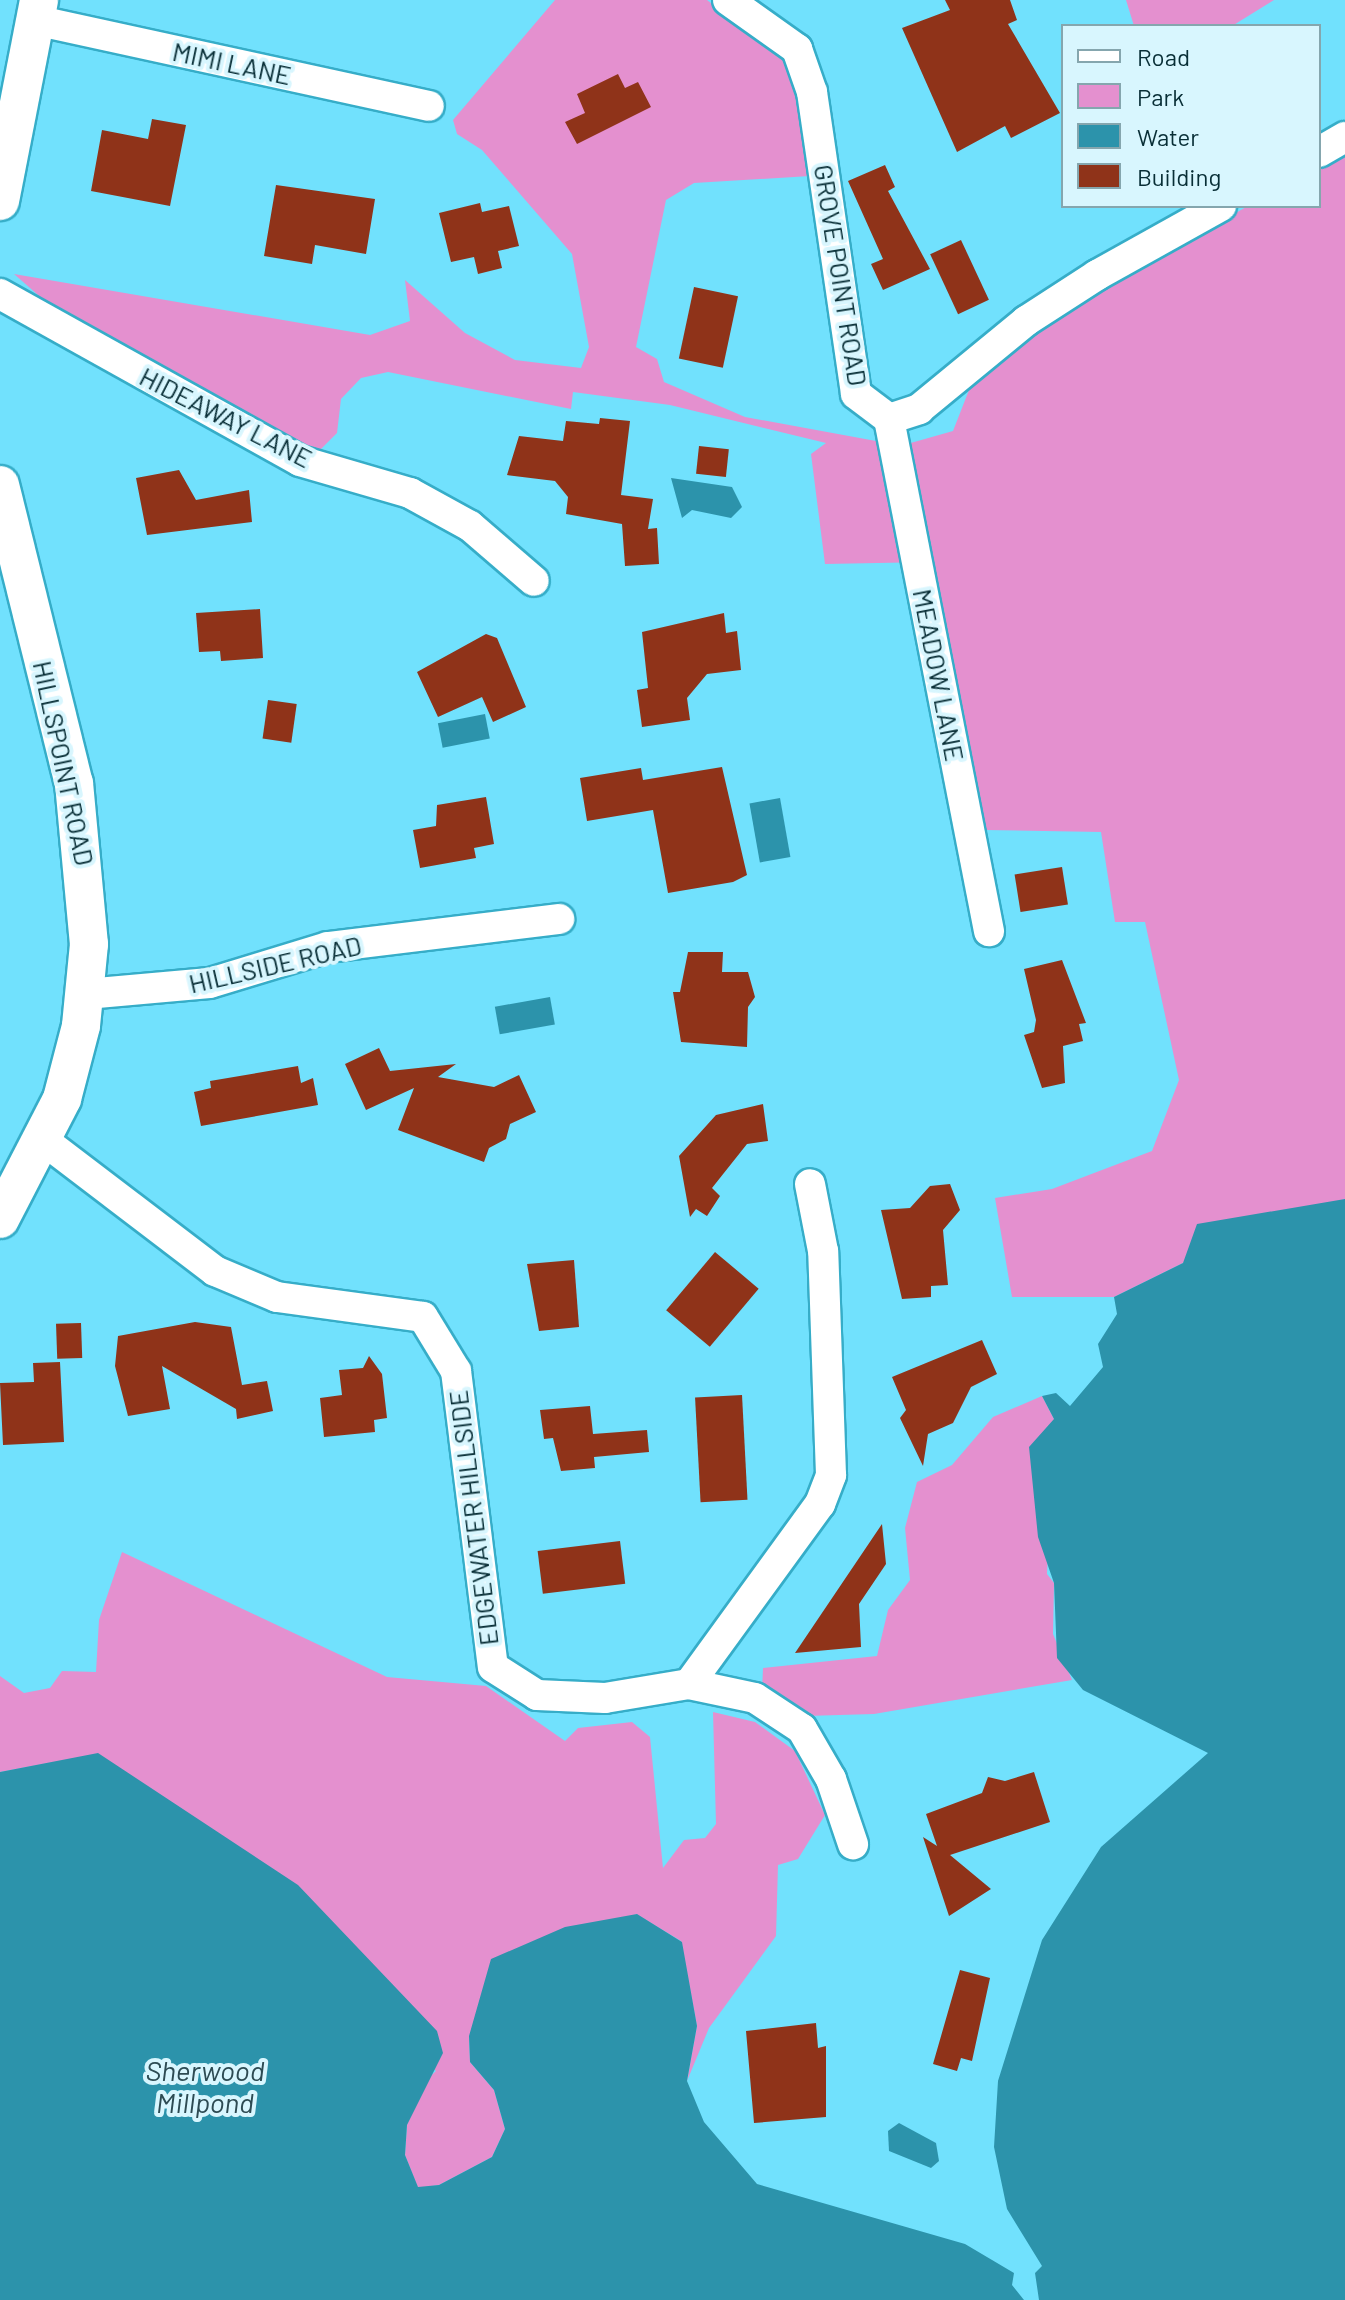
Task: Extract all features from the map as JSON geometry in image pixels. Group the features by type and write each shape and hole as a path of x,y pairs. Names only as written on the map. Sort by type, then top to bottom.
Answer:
{"street":[{"name":"GROVE POINT ROAD","path":"728,0 797,49 812,92 856,394 889,419 919,409 1085,283 1217,208"},
{"name":"MIMI LANE","path":"37,10 429,106"},
{"path":"0,201 37,10"},
{"path":"1321,151 1345,137"},
{"name":"HIDEAWAY LANE","path":"0,294 300,461 402,489 470,526 534,581"},
{"name":"MEADOW LANE","path":"889,419 989,931"},
{"name":"HILLSPOINT ROAD","path":"0,485 77,799 89,893 86,994 75,1057 43,1140 0,1219"},
{"name":"HILLSIDE ROAD","path":"86,994 210,983 328,947 559,919"},
{"name":"EDGEWATER HILLSIDE","path":"43,1140 215,1271 277,1297 408,1311 434,1327 456,1371 493,1667 537,1695 605,1698 689,1684 755,1698 802,1729 831,1779 853,1844"},
{"path":"689,1684 820,1504 831,1475 824,1267 810,1184"}],"green space":[{"path":"555,0 707,0 790,64 802,88 810,176 694,183 666,200 636,347 657,359 664,382 745,417 876,441 886,450 953,431 978,367 1031,328 1244,208 1321,208 1321,166 1345,154 1345,1199 1194,1247 1183,1263 1114,1297 1012,1297 995,1198 1052,1189 1152,1151 1179,1080 1145,922 1115,922 1101,832 985,830 930,562 825,564 811,454 826,443 670,405 573,392 571,409 388,372 361,378 341,399 337,433 314,456 85,336 14,274 370,335 410,321 405,280 465,333 515,360 581,368 589,347 572,254 482,150 457,134 453,120"},
{"path":"1126,0 1274,0 1235,24 1133,24"},
{"path":"1042,1396 1054,1419 1047,1574 1054,1583 1053,1634 1072,1680 874,1714 805,1716 762,1692 763,1668 877,1656 888,1610 910,1580 905,1528 917,1482 952,1465 993,1417"},
{"path":"122,1552 387,1677 486,1686 565,1741 578,1728 632,1722 650,1737 663,1868 684,1840 705,1838 716,1824 713,1712 755,1722 795,1751 825,1815 798,1859 778,1865 776,1936 709,2028 687,2081 697,2026 681,1941 636,1914 469,2036 470,2062 494,2090 505,2129 492,2157 439,2185 418,2188 405,2155 407,2125 421,2085 436,2071 98,1754 0,1772 0,1676 24,1693 50,1688 62,1671 96,1672 99,1620"}],"water":[{"path":"671,478 732,487 742,507 731,518 692,510 682,518"},
{"path":"485,714 490,739 443,748 438,723"},
{"path":"780,798 790,857 760,862 749,803"},
{"path":"550,997 555,1025 500,1034 495,1007"},
{"path":"1345,1199 1345,2300 1039,2300 1035,2273 1042,2266 1007,2209 994,2147 998,2081 1042,1940 1101,1847 1208,1753 1083,1690 1057,1658 1054,1583 1038,1537 1029,1447 1054,1419 1042,1396 1056,1393 1070,1406 1103,1367 1098,1344 1117,1314 1114,1297 1183,1263 1197,1224"},
{"name":"Sherwood Millpond","path":"98,1753 298,1885 437,2031 443,2053 407,2125 405,2155 418,2187 439,2185 492,2157 505,2129 494,2090 470,2062 469,2036 491,1959 565,1927 637,1914 682,1942 697,2026 687,2081 704,2122 757,2184 965,2244 1014,2273 1012,2285 1024,2300 0,2300 0,1772"},
{"path":"899,2123 936,2143 939,2161 931,2168 889,2151 888,2131"}],"building":[{"path":"945,0 1010,0 1017,20 1008,24 1060,113 1011,138 1005,126 957,152 902,28 950,10"},
{"path":"618,74 625,88 638,82 651,107 577,144 565,122 585,113 577,94"},
{"path":"152,119 186,125 170,206 91,191 102,130 148,139"},
{"path":"885,165 895,187 888,191 930,269 883,290 871,264 883,259 848,181"},
{"path":"276,185 375,199 366,254 315,245 312,264 264,256"},
{"path":"480,203 482,212 509,206 519,246 498,251 502,268 478,274 474,257 451,262 439,213"},
{"path":"961,240 989,300 958,314 930,254"},
{"path":"694,287 738,296 723,368 679,358"},
{"path":"600,418 630,421 621,495 653,499 648,529 657,528 659,564 625,566 622,524 566,514 568,497 555,481 507,475 519,436 563,441 566,421 599,424"},
{"path":"699,446 729,449 726,477 696,474"},
{"path":"179,470 196,500 249,490 252,522 147,535 136,478"},
{"path":"260,609 263,658 221,661 220,651 199,652 196,613"},
{"path":"724,613 726,633 737,631 741,670 707,674 687,698 690,720 642,727 637,690 648,688 642,632"},
{"path":"486,634 497,638 526,707 493,722 482,697 438,717 417,672"},
{"path":"268,700 297,704 291,743 263,739"},
{"path":"722,767 747,875 733,882 668,893 653,810 587,821 580,778 641,768 643,780"},
{"path":"486,797 494,844 474,848 476,858 420,868 413,830 436,826 437,805"},
{"path":"1062,867 1068,905 1021,912 1015,875"},
{"path":"688,952 723,952 722,972 748,972 755,997 748,1007 747,1047 681,1042 673,992 680,992"},
{"path":"1062,960 1086,1023 1079,1024 1083,1041 1063,1046 1065,1083 1042,1088 1024,1035 1034,1032 1036,1020 1024,969"},
{"path":"379,1048 390,1071 456,1064 438,1077 494,1087 519,1075 536,1112 510,1124 506,1139 489,1148 484,1162 398,1130 414,1088 366,1110 345,1064"},
{"path":"298,1066 301,1083 313,1078 318,1105 201,1126 194,1092 211,1088 210,1081"},
{"path":"763,1104 768,1141 747,1144 712,1188 720,1196 707,1216 696,1209 690,1217 679,1156 716,1115"},
{"path":"950,1184 960,1210 943,1230 948,1285 931,1286 931,1297 902,1299 881,1210 910,1208 930,1186"},
{"path":"715,1252 759,1289 710,1347 666,1310"},
{"path":"574,1260 579,1327 539,1331 527,1264"},
{"path":"195,1322 231,1327 242,1385 267,1381 273,1411 237,1419 236,1409 162,1366 170,1409 128,1416 115,1366 118,1336"},
{"path":"81,1323 82,1358 57,1359 56,1324"},
{"path":"982,1340 997,1374 971,1387 953,1423 928,1434 923,1466 900,1418 906,1410 892,1377"},
{"path":"369,1356 382,1374 387,1418 374,1420 375,1432 324,1437 320,1398 342,1395 339,1370 363,1368"},
{"path":"60,1362 64,1442 3,1445 0,1383 34,1382 33,1363"},
{"path":"742,1395 747,1500 701,1502 695,1397"},
{"path":"590,1406 593,1434 647,1430 649,1452 594,1457 595,1468 561,1471 553,1438 544,1439 540,1410"},
{"path":"882,1524 886,1564 859,1604 861,1647 795,1653"},
{"path":"620,1541 625,1584 543,1594 538,1551"},
{"path":"1034,1772 1050,1822 950,1855 991,1889 949,1916 923,1837 937,1846 926,1814 982,1793 988,1777 1005,1781"},
{"path":"960,1970 990,1978 972,2061 961,2058 957,2071 933,2064"},
{"path":"816,2023 818,2048 826,2046 826,2117 754,2123 746,2031"}]}
